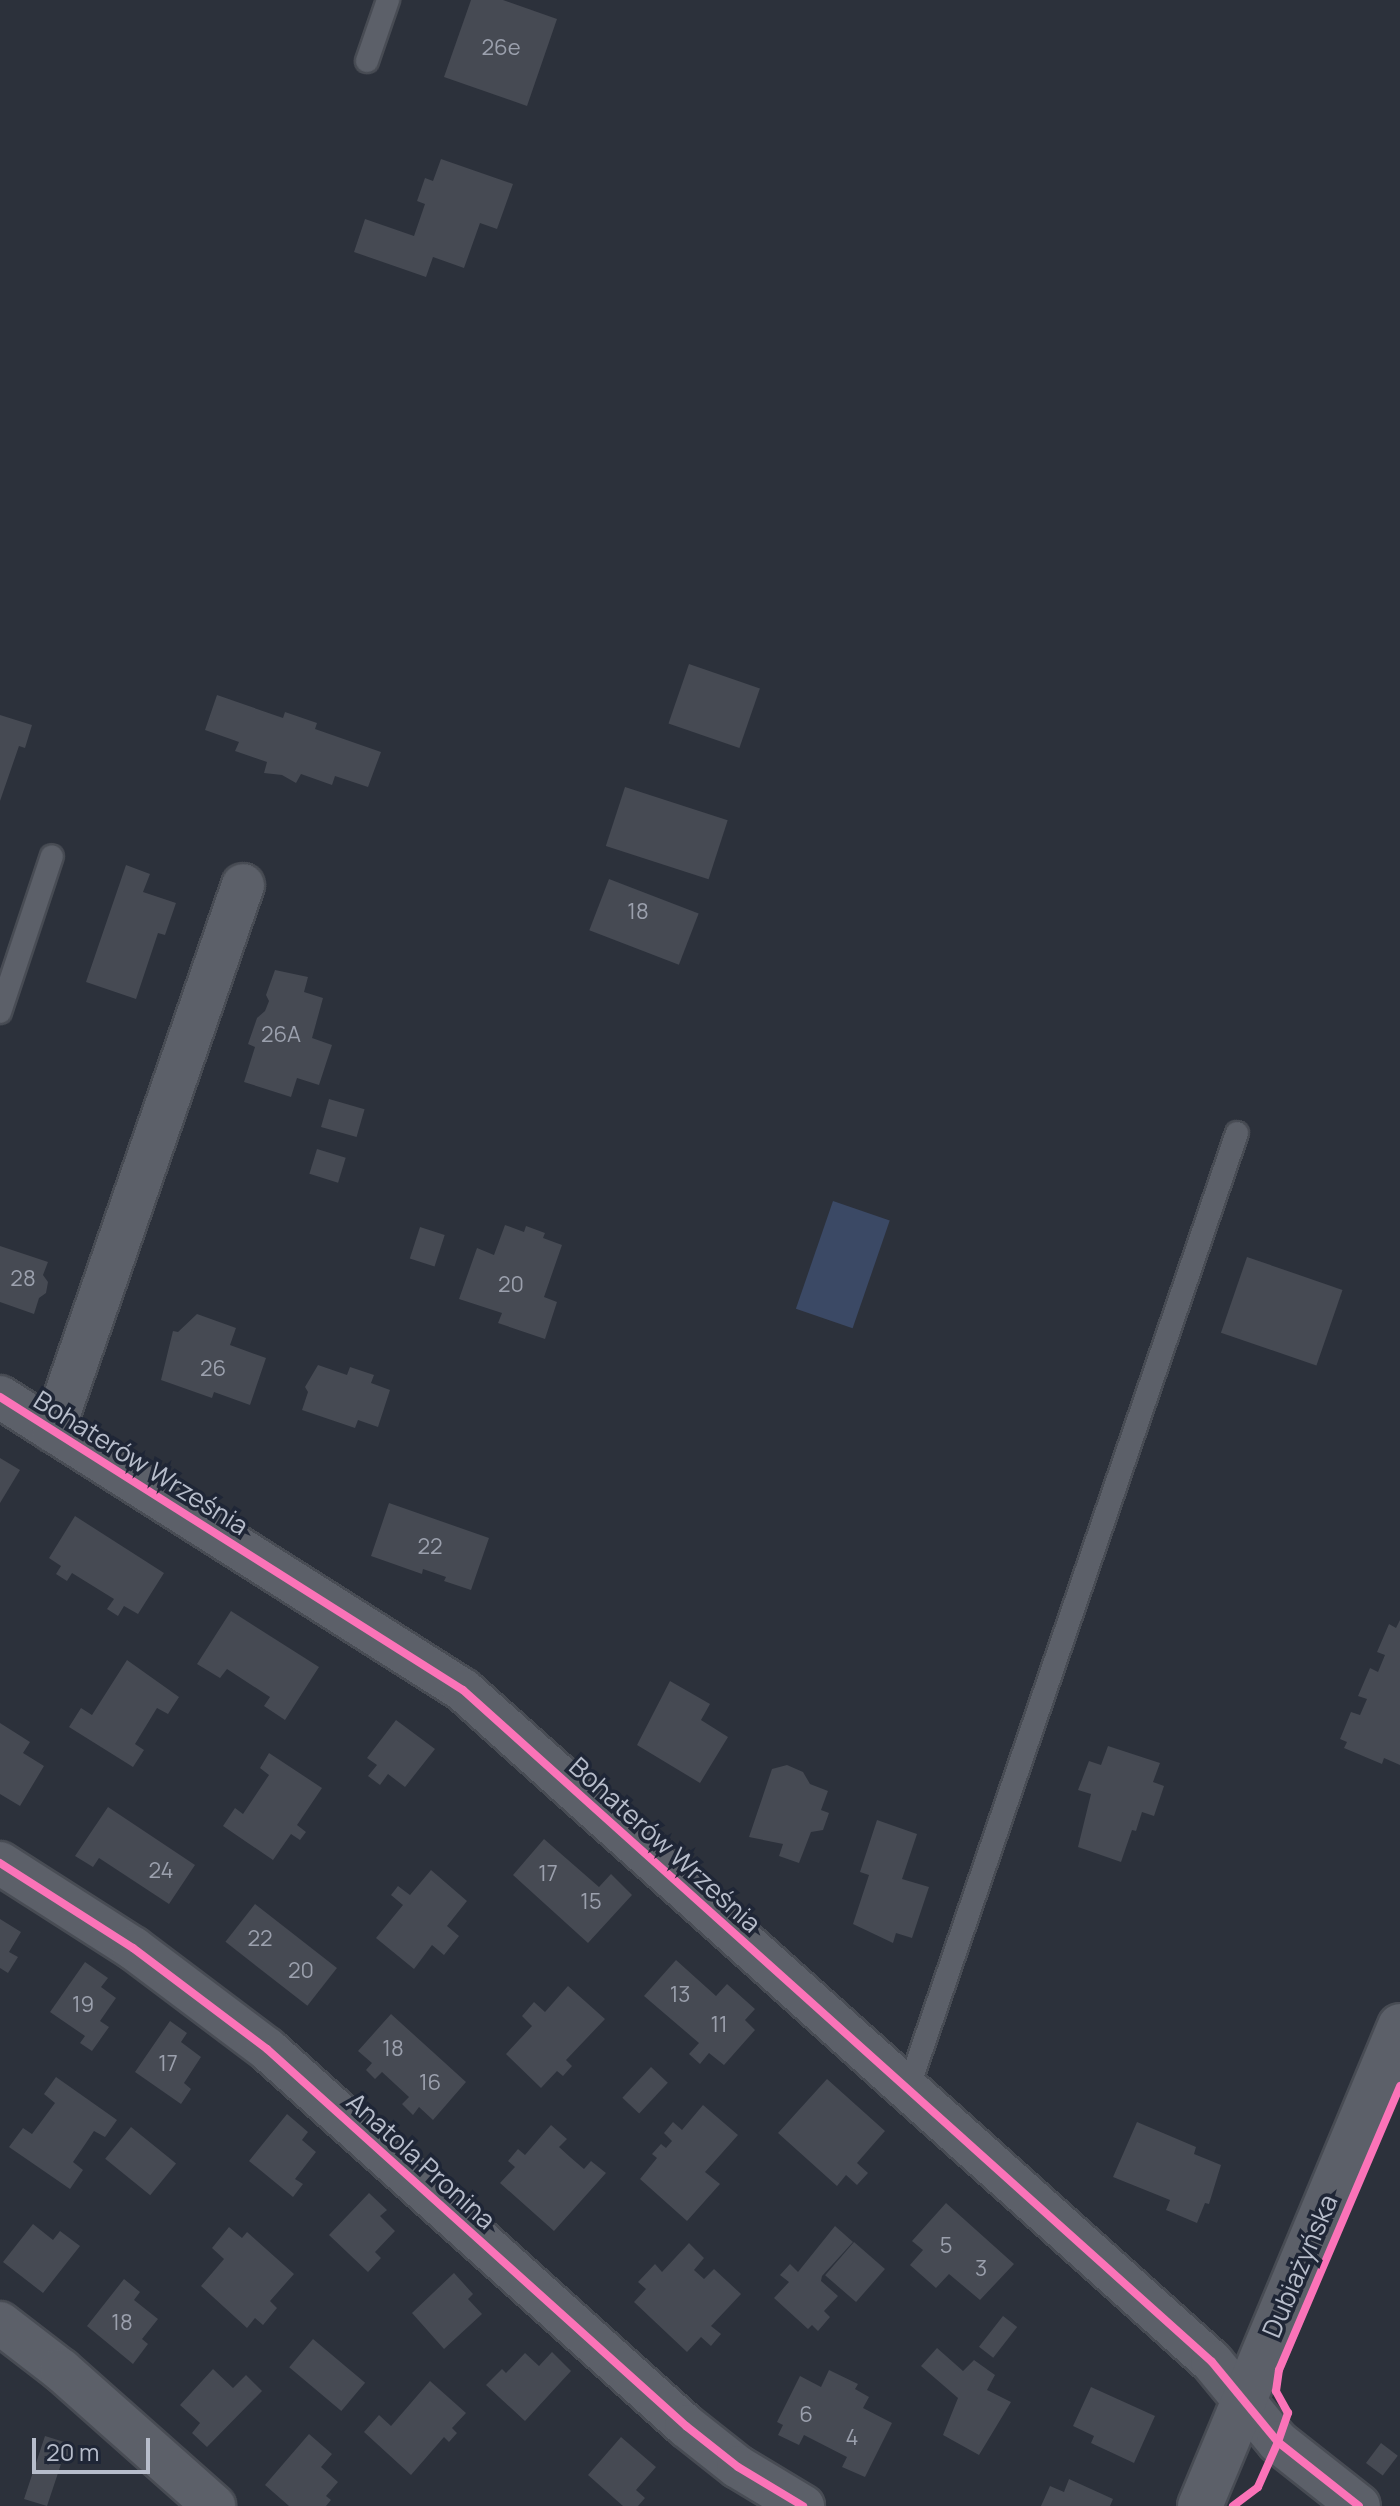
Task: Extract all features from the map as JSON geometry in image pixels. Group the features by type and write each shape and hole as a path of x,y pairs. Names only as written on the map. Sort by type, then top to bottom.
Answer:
{"street":[{"path":"53,1431 243,885"},
{"name":"Bohaterów Września","path":"0,1397 463,1690 1212,2362 1278,2442 1359,2506"},
{"name":"Anatola Pronina","path":"0,1863 133,1948 267,2049 686,2426 738,2467 803,2506"},
{"name":"Dubiażyńska","path":"1200,2506 1400,2026"},
{"path":"0,2323 61,2370 214,2506"}],"lane":[{"path":"367,61 388,0"},
{"path":"0,1012 52,856"},
{"path":"908,2089 1237,1133"}],"water":[{"path":"833,1201 890,1221 853,1328 796,1309"}],"building":[{"path":"471,0 503,0 557,19 527,106 444,77"},
{"path":"441,159 513,184 497,229 480,223 464,268 433,257 426,277 354,252 365,219 414,236 425,204 417,201 425,178 433,181"},
{"path":"689,664 760,688 739,748 668,724"},
{"path":"217,695 283,718 285,712 317,723 315,729 381,752 368,787 335,776 332,785 301,774 296,783 282,775 264,773 267,762 235,751 239,742 205,730"},
{"path":"0,715 32,725 25,748 19,746 0,801"},
{"path":"625,787 728,820 709,879 606,846"},
{"path":"126,865 150,874 143,892 176,903 165,935 158,933 136,999 86,982"},
{"path":"609,879 699,913 679,965 589,930"},
{"path":"275,970 308,977 304,992 323,998 312,1038 332,1045 319,1085 297,1078 291,1097 244,1082 255,1047 248,1044 257,1018 265,1011 269,1001 266,995"},
{"path":"329,1099 365,1109 357,1137 321,1127"},
{"path":"317,1149 346,1158 338,1183 309,1174"},
{"path":"505,1225 524,1232 526,1226 545,1233 543,1238 562,1245 544,1297 557,1302 545,1339 498,1323 502,1313 459,1299 477,1248 494,1255"},
{"path":"420,1227 445,1235 435,1266 410,1258"},
{"path":"0,1246 48,1262 43,1275 48,1282 46,1293 39,1298 34,1314 0,1302"},
{"path":"1247,1257 1342,1290 1316,1366 1221,1333"},
{"path":"197,1314 236,1328 230,1345 266,1358 250,1405 214,1392 212,1398 161,1380 173,1331 178,1332"},
{"path":"318,1365 347,1375 350,1367 374,1375 371,1383 390,1390 378,1427 358,1420 355,1428 302,1410 308,1392 305,1387"},
{"path":"0,1458 20,1470 0,1503"},
{"path":"389,1503 489,1538 471,1590 444,1581 446,1577 423,1569 422,1574 371,1556"},
{"path":"75,1516 164,1573 138,1614 124,1606 118,1616 107,1609 114,1599 72,1573 67,1581 56,1574 61,1566 49,1558"},
{"path":"231,1611 319,1667 285,1720 264,1706 270,1697 227,1669 220,1678 197,1664"},
{"path":"1400,1620 1400,1765 1384,1758 1382,1764 1344,1748 1347,1742 1340,1739 1351,1712 1360,1715 1367,1699 1358,1696 1370,1668 1378,1672 1385,1655 1377,1652 1389,1624 1396,1628"},
{"path":"127,1660 179,1697 168,1714 157,1708 135,1744 144,1750 133,1767 69,1727 81,1708 92,1715"},
{"path":"670,1681 710,1704 701,1720 728,1737 700,1783 637,1745"},
{"path":"396,1720 435,1749 405,1787 388,1774 380,1785 368,1776 377,1765 367,1758"},
{"path":"0,1723 30,1742 23,1753 44,1766 20,1806 0,1794"},
{"path":"1108,1746 1160,1763 1153,1782 1164,1786 1154,1816 1142,1812 1121,1862 1078,1847 1091,1794 1078,1790 1089,1761 1101,1765"},
{"path":"269,1753 322,1788 297,1825 306,1832 300,1840 291,1834 273,1860 223,1826 235,1808 243,1814 269,1775 260,1768"},
{"path":"787,1765 803,1772 810,1784 828,1791 821,1810 829,1813 823,1830 811,1832 799,1863 779,1856 783,1844 749,1837 772,1769"},
{"path":"108,1807 195,1865 169,1904 99,1858 93,1867 75,1856"},
{"path":"877,1820 917,1834 902,1879 929,1887 912,1938 896,1933 893,1943 853,1924 869,1875 860,1872"},
{"path":"544,1839 599,1887 611,1874 632,1895 588,1943 513,1875"},
{"path":"431,1870 467,1901 447,1926 459,1936 444,1955 432,1945 414,1969 376,1938 403,1905 391,1895 398,1886 410,1895"},
{"path":"255,1904 337,1968 307,2006 225,1942"},
{"path":"0,1919 21,1932 9,1952 18,1957 8,1973 0,1968"},
{"path":"676,1960 716,1996 727,1984 755,2009 745,2020 755,2030 724,2065 709,2053 700,2064 689,2054 699,2043 644,1996"},
{"path":"85,1962 108,1978 101,1987 116,1998 100,2021 109,2027 92,2051 80,2043 85,2036 50,2012"},
{"path":"568,1986 605,2019 566,2060 572,2066 563,2076 557,2071 541,2088 506,2054 532,2026 522,2016 534,2002 545,2012"},
{"path":"391,2014 466,2082 433,2120 419,2107 413,2115 402,2104 409,2097 382,2072 375,2079 366,2070 372,2063 358,2051"},
{"path":"170,2021 187,2033 181,2042 201,2057 184,2083 191,2089 181,2104 135,2072"},
{"path":"651,2067 668,2083 639,2113 622,2098"},
{"path":"56,2077 117,2120 105,2137 94,2131 73,2162 83,2170 70,2189 9,2147 23,2128 32,2134 55,2103 44,2094"},
{"path":"827,2079 885,2131 857,2163 868,2173 857,2185 846,2175 837,2186 778,2133"},
{"path":"703,2105 738,2135 705,2172 720,2184 687,2221 640,2179 657,2158 652,2154 661,2144 666,2148 672,2141 664,2133 673,2122 682,2130"},
{"path":"287,2114 308,2132 302,2140 316,2152 295,2179 303,2184 293,2197 249,2161"},
{"path":"1137,2122 1196,2147 1194,2154 1221,2165 1209,2204 1205,2203 1197,2223 1166,2210 1170,2200 1113,2177"},
{"path":"551,2125 567,2139 559,2147 570,2157 584,2169 591,2161 606,2173 554,2231 500,2183 515,2167 508,2161 518,2149 525,2155"},
{"path":"131,2127 176,2164 150,2195 105,2159"},
{"path":"369,2193 387,2210 380,2216 395,2231 375,2252 381,2258 368,2272 329,2235"},
{"path":"946,2203 1014,2264 980,2300 949,2274 936,2288 910,2265 923,2250 912,2241"},
{"path":"33,2224 53,2240 60,2231 80,2246 43,2293 3,2262"},
{"path":"835,2226 853,2242 822,2276 821,2281 838,2296 824,2311 830,2317 818,2331 812,2325 808,2329 774,2298 789,2282 780,2275 790,2264 798,2272"},
{"path":"229,2227 242,2238 247,2232 294,2274 270,2301 277,2308 263,2325 255,2318 247,2328 201,2286 224,2259 212,2248"},
{"path":"854,2242 885,2269 856,2302 825,2275"},
{"path":"689,2243 704,2258 694,2270 704,2279 714,2269 741,2294 711,2326 721,2334 711,2346 701,2337 687,2352 634,2302 646,2289 638,2282 655,2264 662,2272"},
{"path":"454,2273 473,2294 468,2299 482,2314 444,2349 412,2313"},
{"path":"124,2279 140,2292 134,2300 158,2319 142,2339 148,2344 133,2364 87,2326"},
{"path":"1003,2316 1017,2327 993,2358 979,2347"},
{"path":"313,2339 365,2383 341,2411 289,2367"},
{"path":"937,2348 963,2371 974,2360 995,2375 987,2390 1011,2402 979,2455 943,2435 958,2398 921,2366"},
{"path":"552,2352 571,2371 525,2421 486,2385 502,2369 506,2373 525,2353 539,2366"},
{"path":"213,2369 233,2388 246,2375 262,2391 207,2447 192,2433 200,2423 180,2405"},
{"path":"829,2370 858,2384 855,2389 869,2397 863,2408 892,2423 865,2477 842,2467 847,2457 804,2435 799,2445 778,2435 783,2425 777,2422 800,2376 821,2387"},
{"path":"430,2381 466,2413 452,2428 457,2433 449,2442 444,2437 411,2475 364,2432 379,2415 391,2426"},
{"path":"1091,2387 1155,2416 1134,2463 1091,2443 1094,2436 1073,2426"},
{"path":"309,2434 332,2454 321,2467 338,2482 326,2496 331,2500 326,2506 289,2506 265,2485"},
{"path":"45,2436 74,2445 68,2463 62,2461 47,2506 24,2499"},
{"path":"621,2437 656,2467 636,2490 645,2498 638,2506 623,2506 588,2475"},
{"path":"1381,2443 1398,2456 1383,2476 1366,2463"},
{"path":"1069,2479 1113,2499 1110,2506 1041,2506 1050,2486 1064,2492"}],"cycle path":[{"path":"0,1397 463,1690 1212,2362 1278,2442 1359,2506"},
{"path":"0,1863 133,1948 267,2049 686,2426 738,2467 803,2506"},
{"path":"1233,2506 1258,2487 1278,2442 1288,2413 1276,2391 1279,2370 1400,2086"}]}
